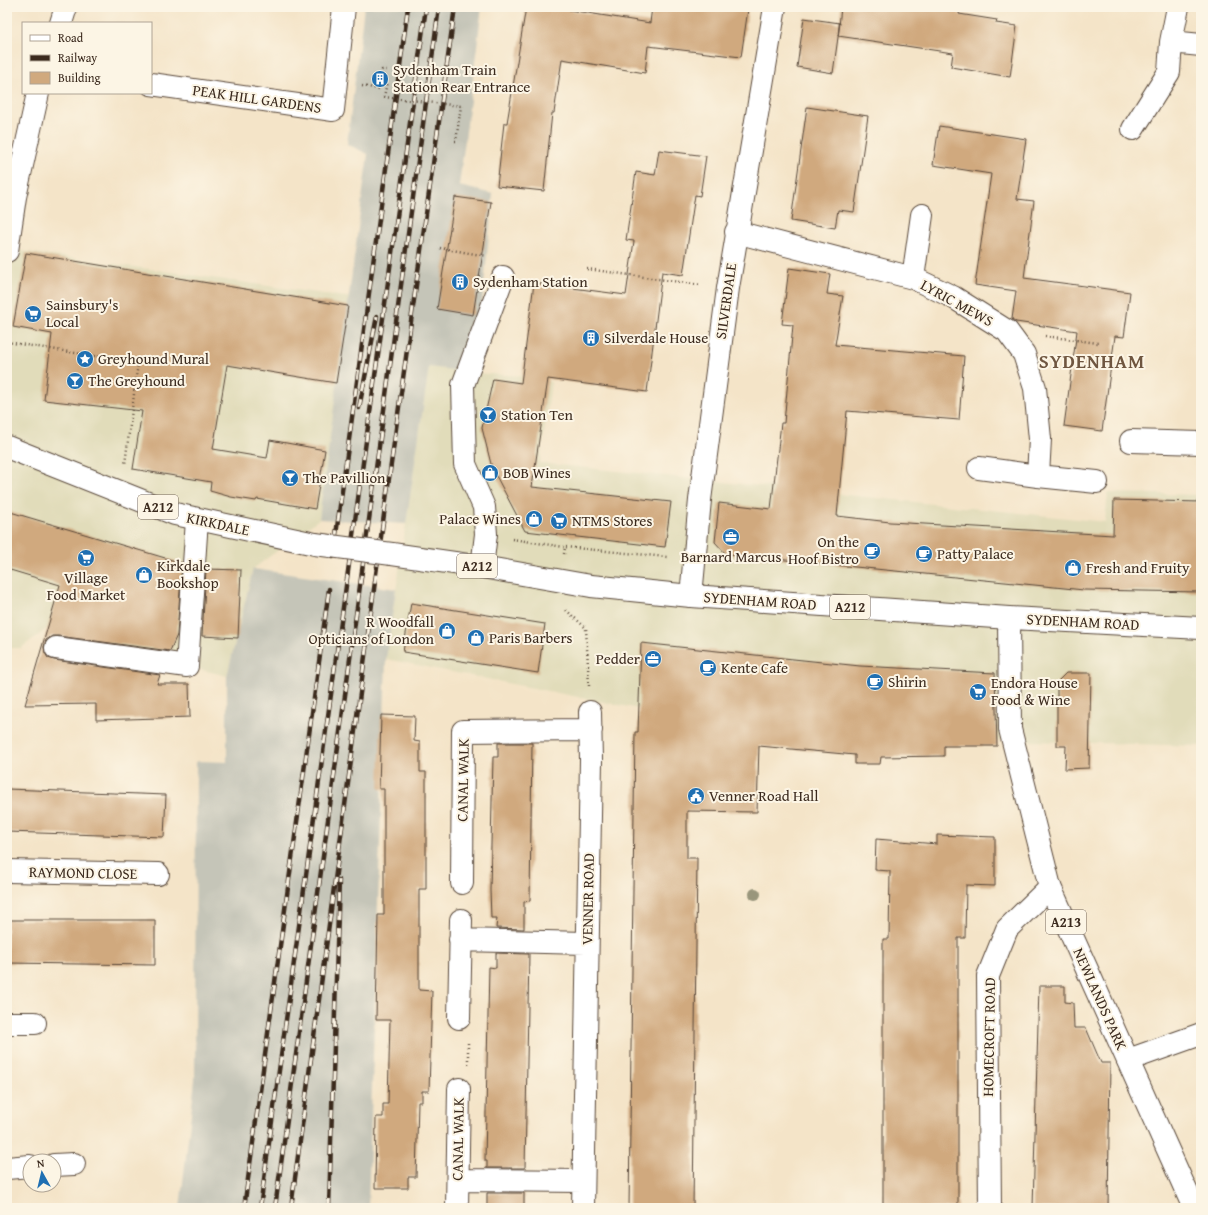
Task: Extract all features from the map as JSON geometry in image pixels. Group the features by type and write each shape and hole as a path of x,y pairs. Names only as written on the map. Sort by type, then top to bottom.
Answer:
{"street":[{"path":"61,22 66,7"},
{"name":"PEAK HILL GARDENS","path":"152,84 333,110 344,7"},
{"name":"SILVERDALE","path":"691,596 700,500 736,232 776,7"},
{"path":"1133,129 1169,72 1171,42 1178,7"},
{"path":"1171,42 1201,45"},
{"path":"7,250 16,197 38,94"},
{"path":"913,278 922,215"},
{"name":"LYRIC MEWS","path":"736,232 913,278 953,297 1007,331 1024,354 1035,388 1040,438 1038,476"},
{"path":"482,567 486,534 484,507 465,464 463,385 503,277"},
{"path":"1131,441 1201,443"},
{"name":"KIRKDALE","path":"7,447 175,514 197,520 315,544 392,554"},
{"path":"979,468 1097,482"},
{"path":"56,648 188,666 197,520"},
{"name":"SYDENHAM ROAD","path":"392,554 482,567 592,586 691,596 1009,618 1201,628"},
{"name":"NEWLANDS PARK","path":"1009,618 1010,729 1050,887 1194,1208"},
{"name":"CANAL WALK","path":"462,883 463,731 590,721"},
{"name":"VENNER ROAD","path":"582,1208 590,721"},
{"name":"RAYMOND CLOSE","path":"7,871 158,874"},
{"name":"HOMECROFT ROAD","path":"990,1208 988,976 1007,929 1050,887"},
{"path":"459,1018 460,930 586,943"},
{"path":"7,1023 35,1023"},
{"path":"1128,1060 1201,1034"},
{"name":"CANAL WALK","path":"457,1208 459,1089"},
{"path":"7,1168 22,1167"},
{"path":"458,1180 583,1181"}],"path":[{"path":"380,79 382,70 389,70"},
{"path":"387,82 384,97 461,106 455,141"},
{"path":"440,248 490,256"},
{"path":"587,269 728,288"},
{"path":"1007,331 1098,343"},
{"path":"7,342 138,363 120,492"},
{"path":"486,534 565,547 694,559"},
{"path":"563,558 565,547"},
{"path":"563,607 586,628 590,721"},
{"name":"CANAL WALK","path":"459,1018 469,1018 468,1090 459,1089"}],"shaded area":[{"path":"364,7 482,7 459,186 493,194 475,373 429,367 406,524 319,519 368,154 347,144"},
{"path":"7,249 353,298 319,519 253,569 227,676 104,645 48,628 21,648 7,648"},
{"path":"429,367 475,373 522,376 551,382 540,463 1105,522 1108,493 1201,495 1201,746 761,733 386,659"},
{"path":"253,569 396,589 386,659 368,1208 180,1208 195,1080 196,761 227,762 227,676"}],"building":[{"path":"526,7 570,7 569,10 650,23 652,7 731,7 748,9 741,57 648,46 645,73 562,59 554,113 552,113 544,191 497,186 504,123 507,123"},
{"path":"841,7 960,7 959,14 997,20 996,23 1017,26 1010,77 951,67 953,53 838,36"},
{"path":"804,18 840,23 833,73 797,67"},
{"path":"807,107 868,116 854,212 838,210 835,228 791,221"},
{"path":"939,126 1026,139 1017,199 1034,201 1024,278 1130,292 1124,337 1115,336 1102,431 1064,426 1077,331 1016,322 1012,319 1016,291 975,285 991,174 933,165"},
{"path":"659,150 706,156 700,196 695,195 683,275 662,272 647,392 548,379 532,487 671,502 665,547 525,531 492,468 482,428 493,379 521,383 534,283 626,295 634,241 626,240 636,172 655,175"},
{"name":"Sydenham Station","path":"455,197 491,202 473,315 437,309"},
{"path":"26,253 348,306 336,383 227,365 213,449 267,458 270,440 325,450 315,509 257,499 256,501 231,497 210,491 211,482 133,469 142,411 44,400 52,334 13,327"},
{"path":"789,268 830,274 827,294 843,296 835,345 964,356 959,420 847,411 837,516 890,522 1113,535 1114,500 1201,502 1201,592 1084,590 726,554 715,542 719,503 771,509 781,423 784,423 793,325 782,324"},
{"path":"7,511 182,563 177,635 170,651 58,636 52,636 46,640 44,647 48,658 54,660 160,675 157,684 189,684 190,717 96,720 96,704 25,705 60,585 7,569"},
{"path":"206,569 241,570 238,638 202,636"},
{"path":"411,603 545,624 538,673 403,652"},
{"path":"641,643 860,666 995,673 997,746 944,746 944,756 881,757 880,764 855,764 855,755 759,746 757,812 687,811 687,858 697,858 693,1208 629,1208 635,732 638,732"},
{"path":"1066,673 1091,673 1089,768 1065,769 1066,746 1057,746 1057,682"},
{"path":"381,715 415,716 414,741 420,742 420,772 426,772 426,889 419,889 419,990 432,991 429,1091 422,1091 422,1102 418,1102 416,1177 408,1177 408,1188 375,1188 376,1117 383,1117 383,1104 388,1104 390,1020 376,1020 378,915 384,915 384,789 379,789"},
{"path":"498,743 532,743 530,901 524,902 524,929 496,928 497,918 491,918 490,890 493,757 498,757"},
{"path":"7,789 166,795 164,837 7,832"},
{"path":"937,835 995,837 995,886 966,885 965,938 958,938 958,1208 883,1208 883,939 889,939 890,871 875,870 876,839 937,844"},
{"path":"7,920 155,920 155,965 7,963"},
{"path":"496,953 529,954 525,1168 487,1168 487,1161 485,1161 489,967 496,968"},
{"path":"1039,986 1065,986 1065,1002 1073,1003 1074,1028 1086,1028 1101,1063 1110,1063 1108,1208 1033,1208"},
{"path":"487,1193 524,1193 524,1208 487,1208"}],"railway":[{"path":"333,557 408,7"},
{"path":"260,1208 426,7"},
{"path":"275,1208 439,7"},
{"path":"291,1208 385,507 455,7"},
{"path":"359,408 377,316"},
{"path":"244,1208 329,589"},
{"path":"329,1208 339,880"}],"place":[{"name":"Sydenham Train Station Rear Entrance","path":"380,79"},
{"name":"Sydenham Station","path":"460,282"},
{"name":"Sainsbury's Local","path":"33,314"},
{"name":"Silverdale House","path":"591,338"},
{"name":"Greyhound Mural","path":"85,359"},
{"name":"The Greyhound","path":"75,381"},
{"name":"Station Ten","path":"488,415"},
{"name":"BOB Wines","path":"490,473"},
{"name":"The Pavillion","path":"290,478"},
{"name":"Palace Wines","path":"534,519"},
{"name":"NTMS Stores","path":"559,521"},
{"name":"Barnard Marcus","path":"731,537"},
{"name":"On the Hoof Bistro","path":"872,551"},
{"name":"Patty Palace","path":"924,554"},
{"name":"Village Food Market","path":"86,558"},
{"name":"Fresh and Fruity","path":"1073,568"},
{"name":"Kirkdale Bookshop","path":"144,575"},
{"name":"R Woodfall Opticians of London","path":"447,631"},
{"name":"Paris Barbers","path":"476,638"},
{"name":"Pedder","path":"653,659"},
{"name":"Kente Cafe","path":"708,668"},
{"name":"Shirin","path":"875,682"},
{"name":"Endora House Food & Wine","path":"978,692"},
{"name":"Venner Road Hall","path":"696,796"}],"district":[{"name":"SYDENHAM","path":"1092,361"}]}
